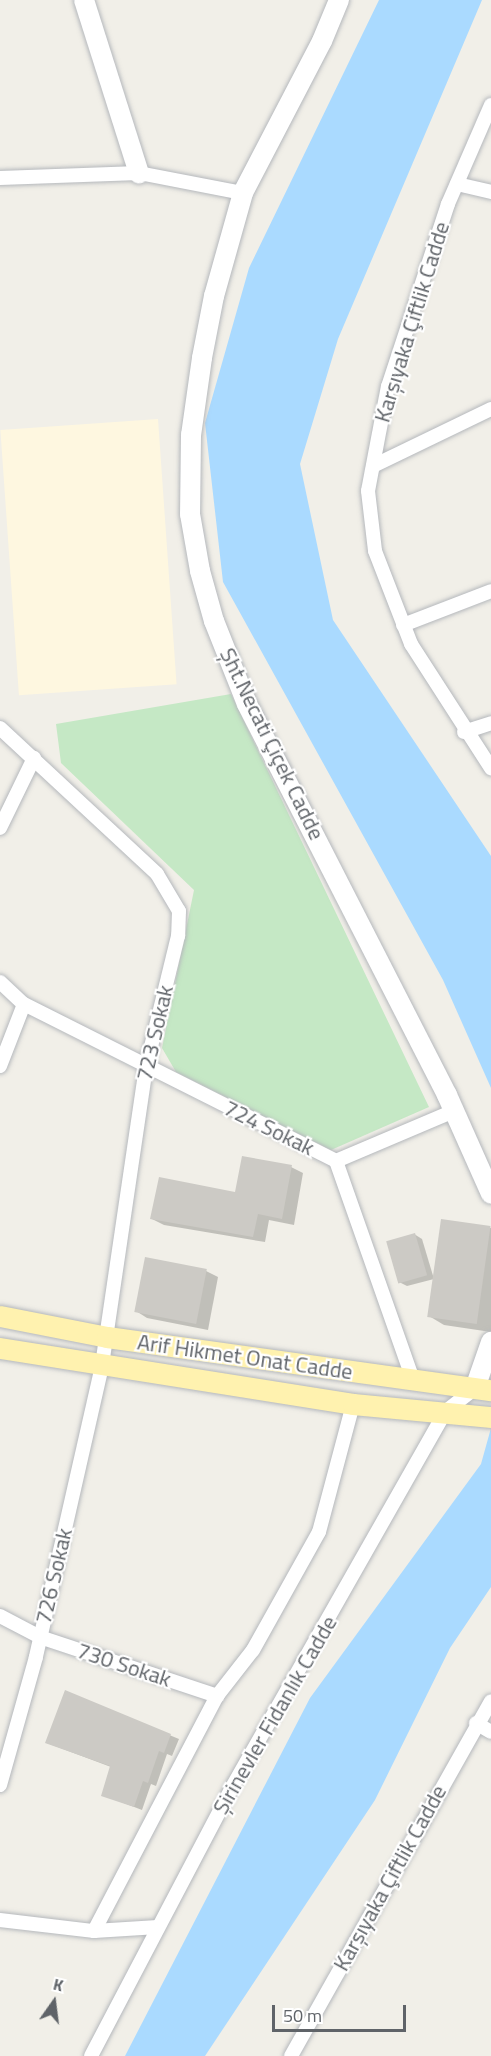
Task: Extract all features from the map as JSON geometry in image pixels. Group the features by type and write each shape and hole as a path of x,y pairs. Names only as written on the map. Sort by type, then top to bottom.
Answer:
{"main road":[{"name":"Arif Hikmet Onat Cadde","path":"0,1316 107,1337 483,1389"},
{"name":"Arif Hikmet Onat Cadde","path":"0,1348 353,1404 446,1411 488,1417"}],"street":[{"path":"84,0 139,173"},
{"name":"Şht.Necati Çiçek Cadde","path":"339,0 322,41 243,193 214,296 191,435 190,514 200,571 214,621 247,704 454,1111 491,1194"},
{"name":"Karşıyaka Çiftlik Cadde","path":"491,105 457,184 388,386 368,491 375,551 411,644 464,732 491,768"},
{"path":"0,177 139,173 243,193"},
{"path":"457,184 491,192"},
{"path":"373,466 491,409"},
{"path":"403,625 491,591"},
{"path":"464,732 491,723"},
{"name":"723 Sokak","path":"0,728 157,874 179,911 178,936 146,1067 102,1366"},
{"path":"0,828 34,758"},
{"name":"724 Sokak","path":"0,982 24,1004 336,1161 413,1380"},
{"path":"0,1066 24,1004"},
{"path":"336,1161 454,1111"},
{"path":"483,1389 491,1342"},
{"name":"726 Sokak","path":"0,1785 40,1637 102,1366"},
{"name":"Şirinevler Fidanlık Cadde","path":"91,2056 231,1789 446,1411 483,1389"},
{"path":"94,1931 217,1696 253,1650 319,1532 353,1404"},
{"name":"730 Sokak","path":"0,1617 40,1637 217,1696"},
{"name":"Karşıyaka Çiftlik Cadde","path":"291,2056 476,1723 491,1701"},
{"path":"476,1723 491,1732"},
{"path":"0,1920 94,1931 158,1927"}],"shaded area":[{"path":"158,419 177,684 19,695 0,430"}],"green space":[{"path":"231,694 429,1107 331,1150 176,1072 162,1048 194,890 61,763 56,724"}],"water":[{"path":"379,0 482,0 338,339 300,464 333,620 491,856 491,1088 443,980 223,582 205,423 249,268"},
{"path":"491,1428 491,1587 450,1648 375,1800 205,2056 125,2056 310,1698 481,1464"}],"building":[{"path":"242,1156 292,1165 282,1219 258,1214 253,1237 150,1219 159,1177 235,1192"},
{"path":"441,1219 491,1226 477,1324 427,1317"},
{"path":"415,1233 427,1275 398,1284 386,1241"},
{"path":"145,1257 207,1269 196,1324 134,1312"},
{"path":"65,1690 171,1734 164,1753 159,1751 148,1783 143,1781 134,1807 101,1796 110,1766 45,1743"}]}
